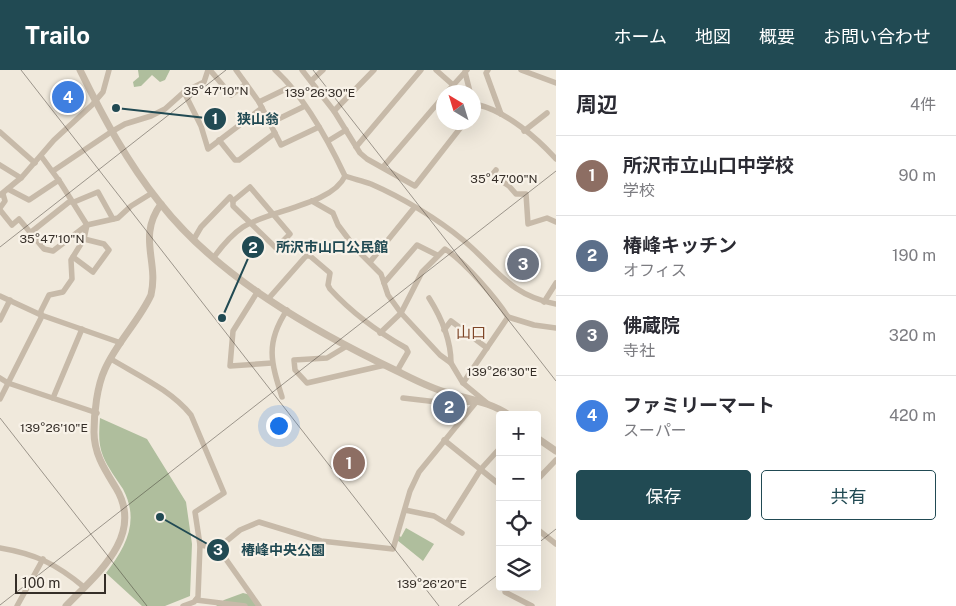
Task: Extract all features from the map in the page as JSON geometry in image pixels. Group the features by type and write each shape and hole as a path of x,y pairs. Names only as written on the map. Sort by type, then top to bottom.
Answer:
{"street":[{"path":"80,70 111,132 152,193 214,258 287,310 347,346 441,390 487,403"},
{"path":"109,70 103,92 54,140 21,178 2,195 6,201 0,209 12,225 19,219 44,249 53,251 87,225 114,220 152,193"},
{"path":"53,171 125,124 151,116 165,109 184,92 204,82 209,70 231,95 246,84"},
{"path":"236,70 261,105 281,145 319,127"},
{"path":"275,70 305,106 319,127 345,176 368,183 414,208 463,240 510,286 544,302 556,304"},
{"path":"302,70 334,112 356,147 367,159 416,186 459,130"},
{"path":"311,81 323,70"},
{"path":"334,112 374,70"},
{"path":"356,147 422,70"},
{"path":"436,70 453,85 466,71"},
{"path":"488,70 487,77 501,114"},
{"path":"521,70 556,83"},
{"path":"466,71 469,85"},
{"path":"184,92 201,126 208,149 261,105 290,87"},
{"path":"383,167 436,105"},
{"path":"270,123 305,106"},
{"path":"481,106 501,114 524,130 543,145 556,159"},
{"path":"524,130 547,113"},
{"path":"328,141 346,130"},
{"path":"0,132 35,163"},
{"path":"219,140 235,160 239,160 275,133"},
{"path":"0,399 42,315 49,295 63,292 72,279 73,257 84,240 87,225 74,202 41,156"},
{"path":"0,165 21,178"},
{"path":"496,170 492,175 509,186 516,194 526,194 528,224 538,223 547,218 556,222"},
{"path":"214,258 225,243 250,224 272,214 312,202 341,185 345,176"},
{"path":"8,189 29,200 59,180"},
{"path":"194,239 201,227 230,197 234,206 250,224 276,248 290,234 250,187 233,201"},
{"path":"30,233 68,202 74,202 98,192 114,220"},
{"path":"312,202 333,213 338,225 352,243 381,274 388,295 401,313 440,355 451,363 463,383 487,403 502,411"},
{"path":"66,606 101,570 118,549 124,520 119,492 102,465 96,450 94,431 96,413 103,374 151,294 153,285 148,239 151,223 161,204"},
{"path":"370,262 414,208"},
{"path":"73,257 93,272 109,250 104,244 84,240"},
{"path":"384,283 417,245 437,256"},
{"path":"380,333 401,313 416,280 445,249 461,260 501,306 508,317 534,325 556,328"},
{"path":"269,298 306,256 310,256 330,273 328,285 351,310 380,333 406,348 408,352 397,371"},
{"path":"544,302 556,283"},
{"path":"258,290 233,331 230,366 272,363"},
{"path":"0,296 42,315 121,343"},
{"path":"430,298 439,314 448,340 451,363"},
{"path":"0,320 10,300"},
{"path":"282,397 272,363 275,328 287,310"},
{"path":"463,383 508,317"},
{"path":"444,330 451,322 487,348"},
{"path":"53,398 82,328"},
{"path":"347,346 327,358 294,360 295,370 307,383 385,365"},
{"path":"111,359 168,394 185,407 191,415 224,493 195,512 200,545 198,597 196,600"},
{"path":"0,378 8,383 96,413"},
{"path":"436,402 441,390"},
{"path":"403,398 436,402 477,401"},
{"path":"218,548 240,530 259,522 321,541 393,549 419,472 477,401"},
{"path":"444,440 496,482"},
{"path":"541,441 556,451"},
{"path":"447,523 481,469 496,452"},
{"path":"541,476 556,460"},
{"path":"405,510 434,516 462,533"},
{"path":"541,531 556,544"},
{"path":"200,545 218,548 259,606"},
{"path":"0,548 22,552 43,559 61,569 84,587"},
{"path":"17,606 43,559"},
{"path":"505,591 532,606"},
{"path":"183,606 196,600 245,606"}],"green space":[{"path":"138,70 170,70 165,80 160,82 152,75 141,86 134,87 133,82 139,77"},
{"path":"100,418 147,439 186,502 192,544 190,596 165,606 142,606 106,573 125,543 130,523 130,512 123,489 107,465 101,451 99,437"},
{"path":"406,528 434,544 423,561 397,540 398,535 401,537"},
{"path":"243,593 251,595 258,606 216,606 224,600"}],"place":[{"name":"ファミリーマート","path":"68,97"},
{"name":"狭山翁","path":"116,108"},
{"name":"佛蔵院","path":"523,264"},
{"name":"所沢市山口公民館","path":"222,318"},
{"name":"椿峰キッチン","path":"449,407"},
{"name":"所沢市立山口中学校","path":"349,463"},
{"name":"椿峰中央公園","path":"160,517"}],"district":[{"name":"山口","path":"471,332"}]}
